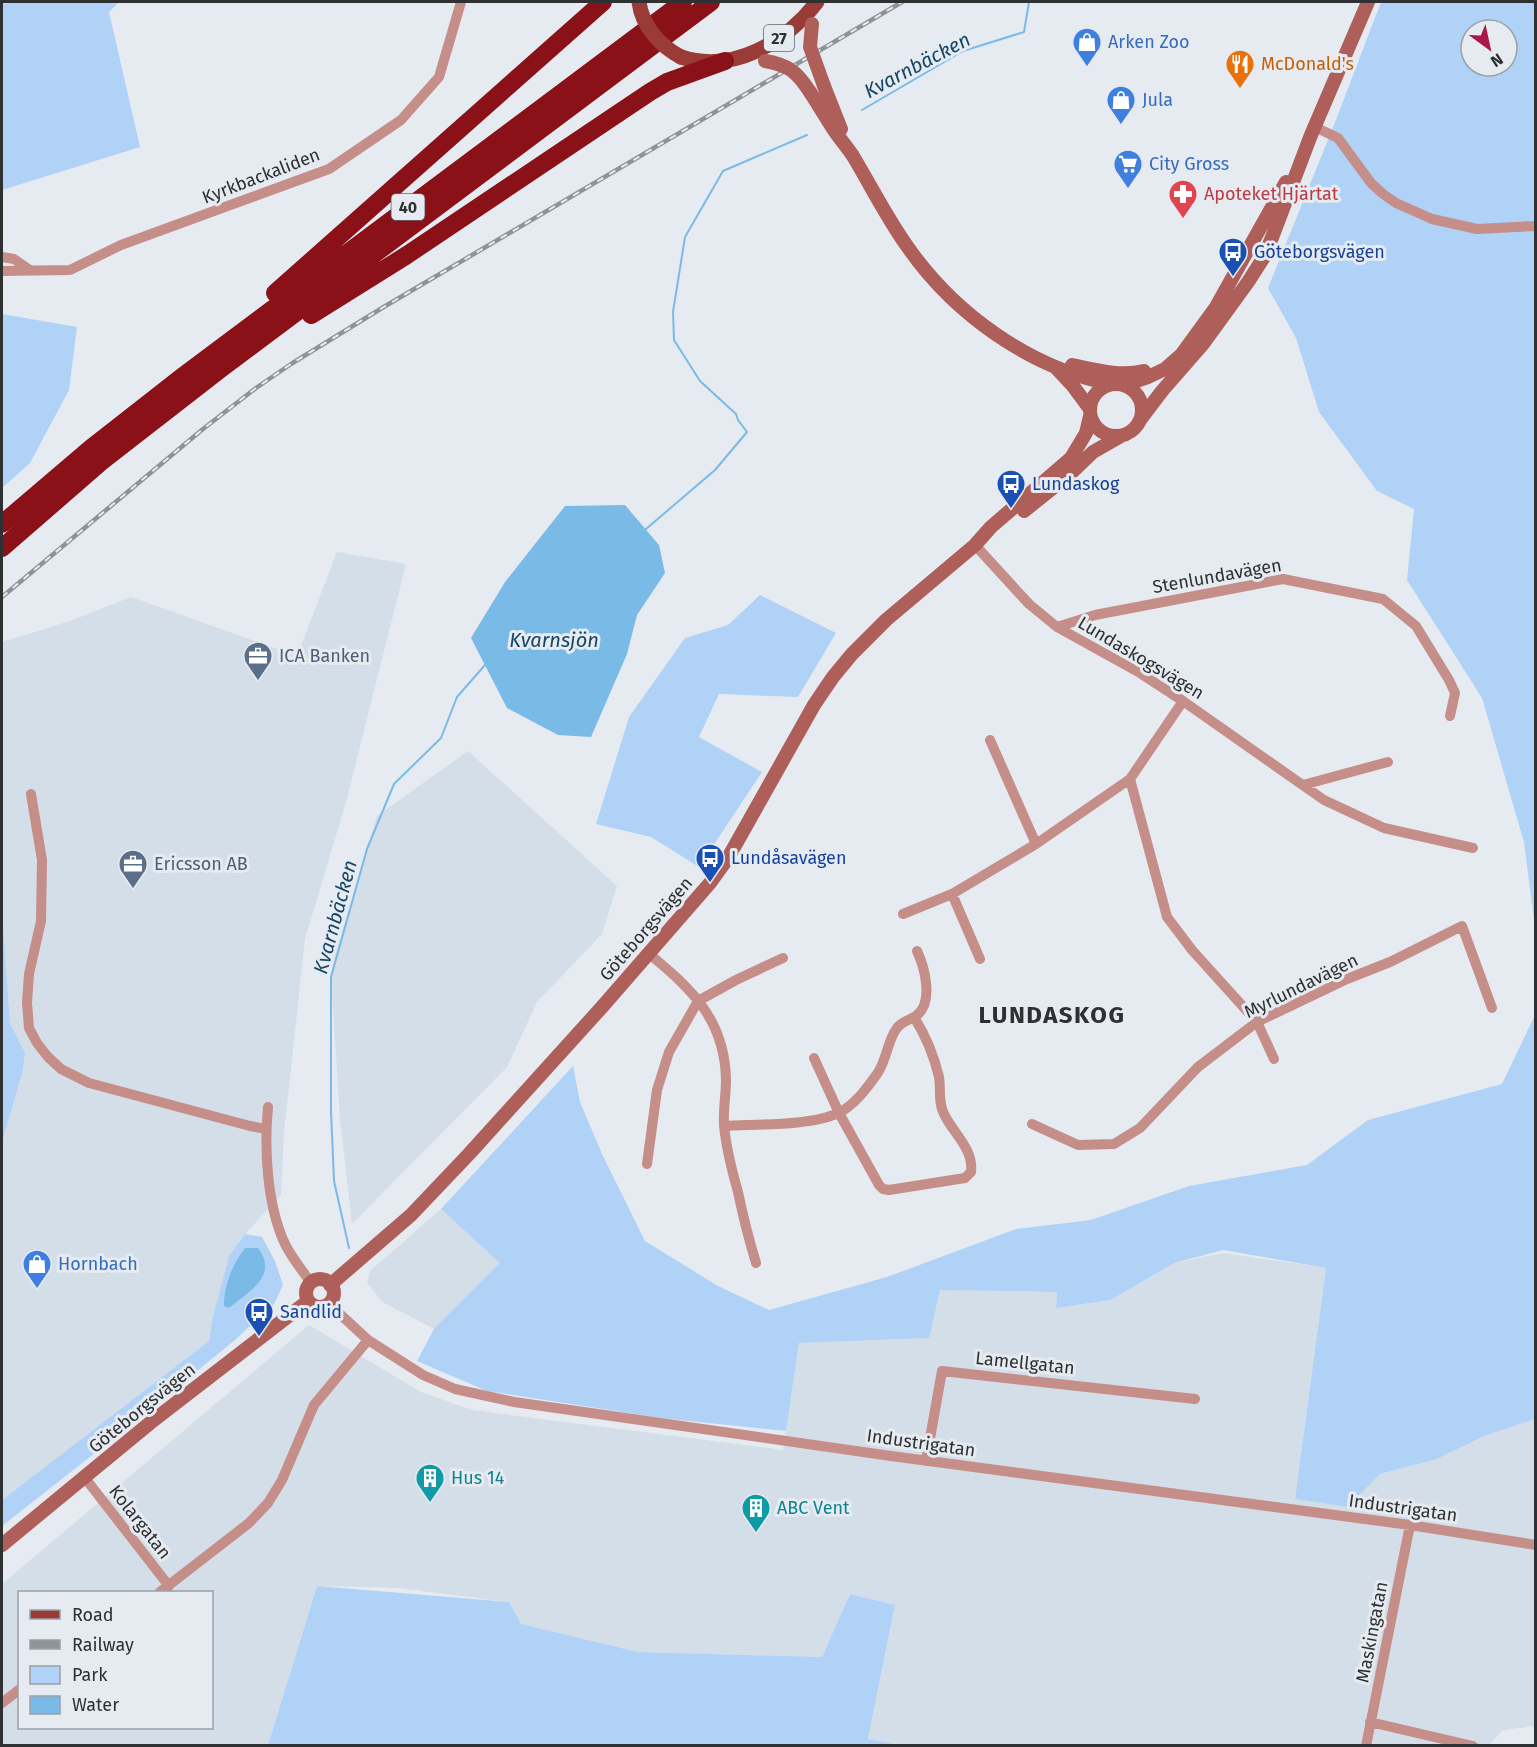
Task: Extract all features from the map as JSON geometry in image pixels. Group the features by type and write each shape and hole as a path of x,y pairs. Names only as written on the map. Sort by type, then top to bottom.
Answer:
{"highway":[{"path":"183,376 603,2"},
{"name":"40","path":"2,524 91,448 183,376 683,2"},
{"name":"40","path":"2,548 101,462 222,368 711,2"},
{"path":"222,368 267,343 407,255 650,92 667,82 730,60"}],"main road":[{"name":"27","path":"639,2 643,17 654,37 662,45 681,57 704,62 730,60 759,50 792,28 815,3"}],"street":[{"name":"Kyrkbackaliden","path":"2,271 70,270 121,245 329,169 401,120 439,77 461,2"},
{"path":"730,60 780,63 804,82 851,153 907,246 938,285 989,329 1055,368 1073,386 1090,412 1096,427 1105,434 1121,436 1133,430 1162,391 1203,344 1264,257 1313,131 1368,2"},
{"path":"815,3 810,47 851,153"},
{"path":"1313,131 1338,138 1361,171 1383,194 1396,203 1432,219 1478,229 1536,226"},
{"path":"1090,412 1094,396 1104,387 1148,377 1165,369 1190,344 1216,307 1313,131"},
{"path":"1261,228 1269,227 1279,221"},
{"path":"1232,302 1264,242 1264,233 1261,228"},
{"path":"2,257 14,259 30,270"},
{"path":"1038,358 1110,373 1133,374 1163,363 1190,344"},
{"path":"1055,368 1130,388 1142,406 1140,420"},
{"name":"Göteborgsvägen","path":"330,1285 411,1215 544,1072 698,898 728,858 801,726 833,677 885,620 975,544 991,527 1071,458 1086,433 1090,412"},
{"name":"Göteborgsvägen","path":"975,544 996,533 1061,482 1101,446 1121,436"},
{"name":"Lundaskogsvägen","path":"975,544 1029,604 1057,627 1140,673 1324,800 1384,828 1473,848"},
{"name":"Stenlundavägen","path":"1057,627 1095,615 1283,579 1383,599 1416,627 1449,680 1455,693 1450,716"},
{"path":"903,914 952,894 1036,844 1130,779 1183,701"},
{"path":"990,740 1036,844"},
{"path":"1303,785 1388,762"},
{"path":"1130,779 1167,917 1192,950 1257,1022 1274,1059"},
{"path":"31,794 42,860 41,921 29,974 27,1003 29,1028 37,1042 61,1069 89,1083 267,1129"},
{"path":"952,894 980,959"},
{"name":"Myrlundavägen","path":"1032,1124 1078,1145 1114,1144 1140,1128 1198,1067 1257,1022 1390,962 1462,926 1492,1008"},
{"path":"724,1126 810,1121 839,1113 862,1094 879,1071 890,1040 898,1026 914,1017 922,1010 926,1002 924,965 917,951"},
{"path":"648,953 688,988 713,1021 724,1051 726,1082 724,1126 732,1170 756,1263"},
{"path":"647,1164 657,1090 669,1052 698,1001 783,958"},
{"path":"814,1058 839,1113 883,1189 960,1180 969,1175 972,1166 970,1158 965,1146 943,1113 933,1056 914,1017"},
{"path":"268,1107 267,1161 275,1216 285,1243 311,1283"},
{"path":"321,1280 330,1285 333,1295 328,1304 318,1307 308,1301 306,1291 311,1283 321,1280"},
{"name":"Göteborgsvägen","path":"2,1545 174,1404 308,1301"},
{"name":"Industrigatan","path":"328,1304 368,1340 423,1375 455,1389 508,1401 926,1461 1410,1525 1536,1545"},
{"path":"165,1589 249,1522 267,1503 282,1480 314,1405 368,1340"},
{"name":"Lamellgatan","path":"926,1461 942,1371 1195,1399"},
{"name":"Kolargatan","path":"85,1478 165,1589"},
{"name":"Maskingatan","path":"1366,1746 1410,1525"},
{"path":"2,1703 18,1691"},
{"path":"1370,1722 1473,1746"}],"shaded area":[{"path":"337,552 406,564 346,802 305,939 284,1133 281,1195 245,1234 229,1256 212,1320 209,1341 2,1500 2,1143 23,1070 25,1053 10,1023 2,910 2,642 70,621 131,597 297,656"},
{"path":"468,751 617,886 602,934 537,1002 507,1067 352,1224 340,1120 331,977 333,961 377,816"},
{"path":"441,1209 501,1263 434,1329 382,1302 367,1282 371,1270"},
{"path":"1223,1253 1326,1268 1295,1499 1348,1507 1380,1474 1437,1459 1484,1436 1535,1419 1535,1726 1503,1730 1489,1745 898,1745 868,1740 895,1605 850,1594 822,1657 638,1652 520,1624 508,1602 398,1588 317,1586 268,1745 2,1746 2,1584 309,1325 421,1392 472,1410 783,1450 799,1343 928,1338 940,1290 1057,1292 1056,1308 1111,1300 1174,1263"}],"green space":[{"path":"2,2 119,2 109,12 140,147 2,190"},
{"path":"1381,2 1535,3 1535,928 1524,842 1482,698 1407,580 1414,509 1377,491 1319,412 1296,338 1268,288"},
{"path":"2,314 77,327 69,390 30,463 2,488"},
{"path":"760,595 836,633 798,697 719,694 699,737 762,772 699,867 651,837 596,824 629,717 685,638 728,625"},
{"path":"2,910 10,1023 25,1053 23,1070 2,1143"},
{"path":"1535,1015 1535,1419 1484,1436 1437,1459 1380,1474 1348,1507 1295,1499 1326,1268 1223,1250 1174,1263 1111,1300 1056,1308 1057,1292 940,1290 929,1338 799,1343 786,1431 661,1418 487,1391 417,1361 434,1329 500,1263 441,1209 573,1066 580,1102 603,1156 645,1241 718,1286 769,1310 887,1277 1016,1229 1091,1220 1189,1186 1307,1165 1368,1120 1502,1084"},
{"path":"245,1234 262,1237 275,1261 283,1285 274,1304 235,1340 137,1420 2,1526 2,1500 209,1341 212,1320 229,1256"},
{"path":"317,1586 509,1602 521,1624 638,1652 822,1657 850,1594 895,1605 868,1739 898,1745 268,1745"}],"water":[{"name":"Kvarnsjön","path":"625,505 659,545 665,573 637,615 627,654 591,737 558,735 507,708 471,638 505,582 565,506"},
{"path":"245,1248 258,1248 264,1258 263,1275 253,1289 229,1308 224,1306 227,1283 236,1261"}],"waterway":[{"name":"Kvarnbäcken","path":"862,110 963,51 1024,32 1029,2"},
{"name":"Kvarnbäcken","path":"646,529 715,470 747,432 736,414 700,381 674,340 673,312 685,237 723,171 807,135"},
{"name":"Kvarnbäcken","path":"349,1248 334,1181 331,1111 331,977 367,849 394,784 441,738 457,697 485,665"}],"railway":[{"path":"2,597 203,429 291,364 902,2"}],"place":[{"name":"Arken Zoo","path":"1087,68"},
{"name":"McDonald's","path":"1240,90"},
{"name":"Jula","path":"1121,126"},
{"name":"City Gross","path":"1128,190"},
{"name":"Apoteket Hjärtat","path":"1183,220"},
{"name":"Göteborgsvägen","path":"1233,278"},
{"name":"Lundaskog","path":"1011,510"},
{"name":"ICA Banken","path":"258,682"},
{"name":"Lundåsavägen","path":"710,884"},
{"name":"Ericsson AB","path":"133,890"},
{"name":"Hornbach","path":"37,1290"},
{"name":"Sandlid","path":"259,1338"},
{"name":"Hus 14","path":"430,1504"},
{"name":"ABC Vent","path":"756,1534"}],"district":[{"name":"LUNDASKOG","path":"1052,1015"}]}
